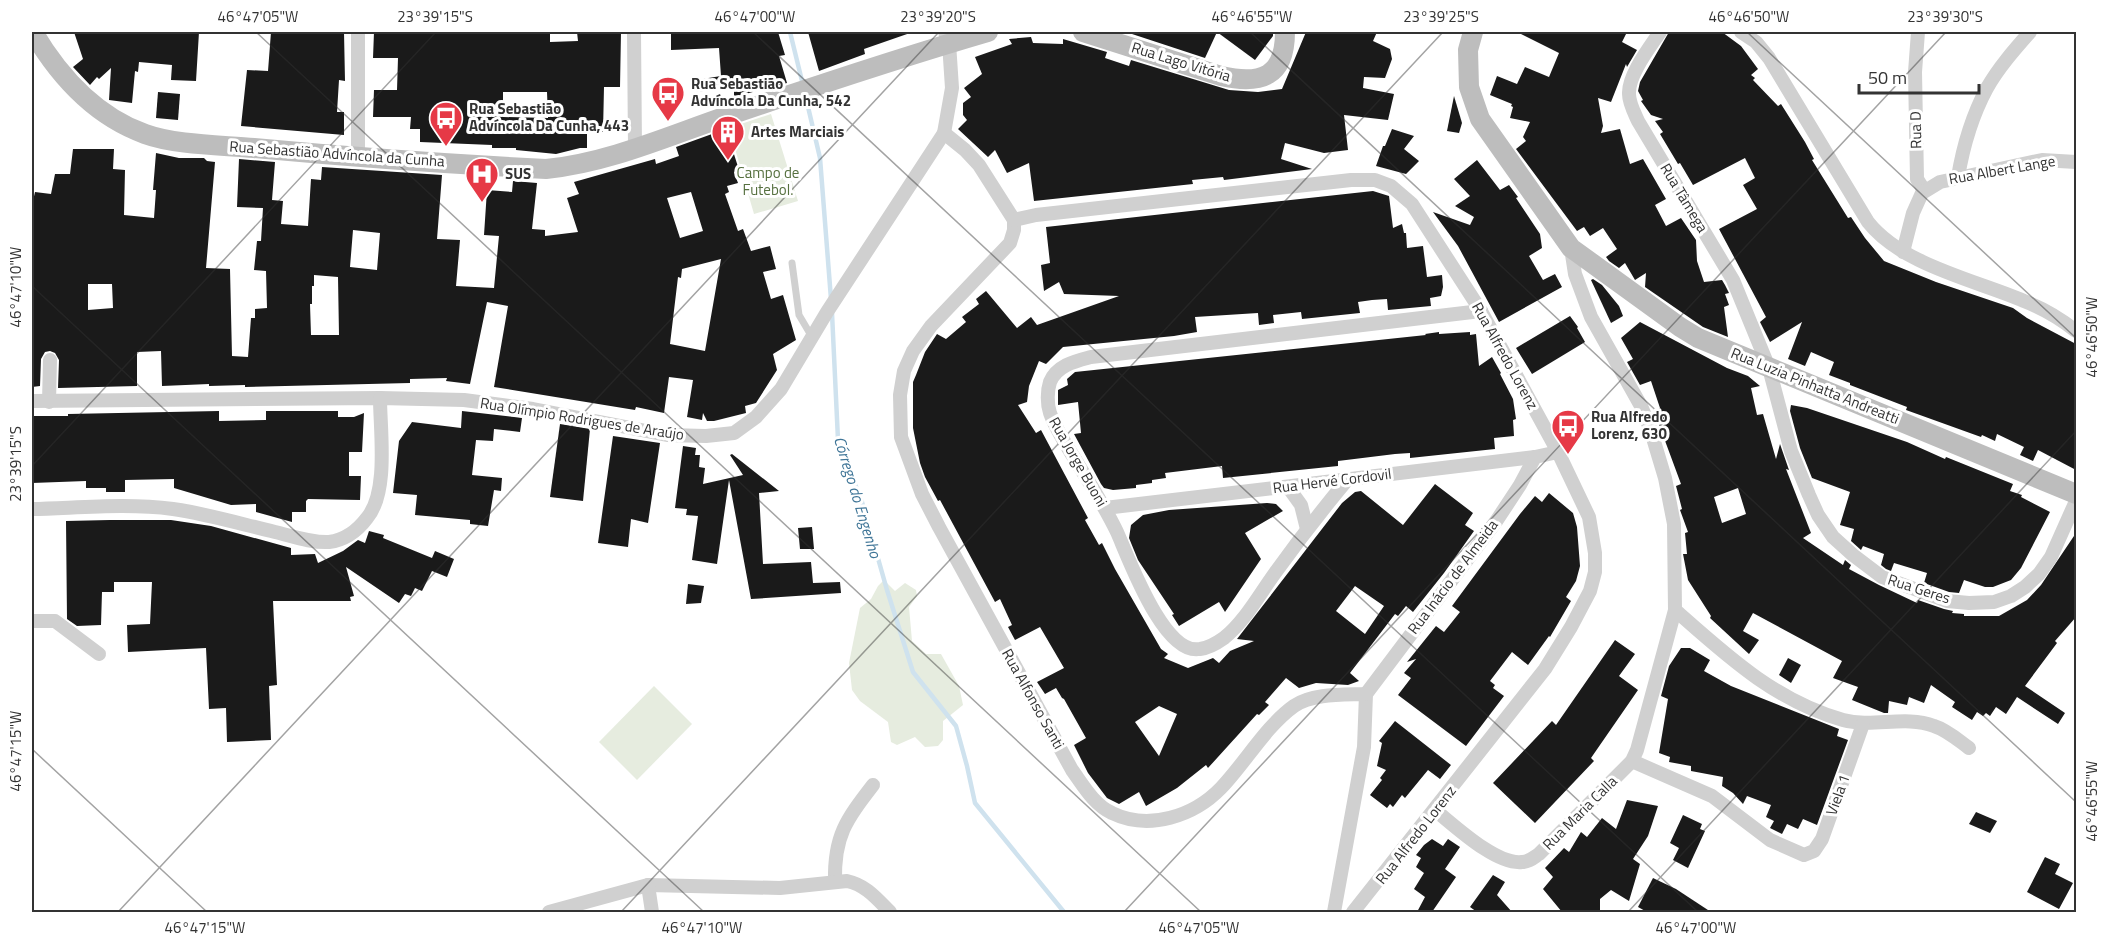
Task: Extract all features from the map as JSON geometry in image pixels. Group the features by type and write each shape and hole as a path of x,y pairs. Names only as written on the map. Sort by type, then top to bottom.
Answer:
{"street":[{"path":"358,32 358,156"},
{"path":"634,32 635,148"},
{"name":"Rua Sebastião Advíncola da Cunha","path":"34,37 71,86 97,107 146,134 165,140 546,169 572,166 635,148 823,85 947,37 988,32"},
{"name":"Rua Lago Vitória","path":"1083,32 1239,80 1253,80 1266,76 1281,58 1285,32"},
{"name":"Rua Luzia Pinhatta Andreatti","path":"1473,32 1468,51 1469,87 1480,119 1571,248 1680,327 1706,341 2076,494"},
{"name":"Rua Tâmega","path":"1660,32 1633,76 1628,93 1632,107 1638,121 1733,280 1769,368"},
{"path":"1741,32 1755,42 1769,58 1868,222 1878,234 1903,252 2026,301 2076,330"},
{"name":"Rua D","path":"1918,32 1915,72 1917,179 1924,190"},
{"path":"1958,177 1974,121 1987,88 2013,51 2030,32"},
{"name":"Rua Olímpio Rodrigues de Araújo","path":"32,401 380,398 464,400 533,409 667,435 734,433 746,425 781,389 827,312 944,133 952,88 947,37"},
{"path":"944,133 979,165 1014,220"},
{"name":"Rua Albert Lange","path":"1924,190 1958,177 2042,160 2076,162"},
{"name":"Rua Alfredo Lorenz","path":"1014,220 1036,215 1351,180 1375,180 1391,186 1412,204 1481,311 1558,452 1589,517 1595,553 1595,572 1590,591 1545,669 1353,912"},
{"path":"1903,252 1913,213 1924,190"},
{"name":"Rua Alfonso Santi","path":"1014,220 1010,243 931,326 913,351 904,371 900,395 901,437 922,494 939,527 1072,770 1095,802 1111,813 1152,822 1194,809 1220,789 1279,720 1295,705 1313,699 1366,694"},
{"path":"1571,248 1575,274 1591,317 1641,406 1650,428 1665,478 1674,524 1675,610 1632,761"},
{"name":"Rua Jorge Buoni","path":"1347,480 1307,529 1245,615 1225,637 1213,645 1198,650 1185,648 1173,638 1160,621 1105,507 1062,438 1049,411 1048,395 1051,381 1056,373 1070,362 1091,357 1481,311"},
{"path":"49,402 50,360"},
{"name":"Rua Geres","path":"1769,368 1791,451 1818,515 1833,537 1882,577 1947,601 1994,602 2011,596 2025,587 2051,557 2076,501"},
{"path":"32,509 130,506 172,509 212,516 307,540 330,542 356,530 369,516 376,503 381,470 380,398"},
{"name":"Rua Hervé Cordovil","path":"1105,507 1347,480 1535,457 1558,452"},
{"name":"Rua Inácio de Almeida","path":"1366,694 1497,520 1535,457"},
{"path":"1288,487 1301,505 1307,529"},
{"path":"1675,610 1736,664 1769,686 1813,709 1863,724 1906,721 1932,724 1969,748"},
{"path":"32,621 55,621 99,654"},
{"path":"1334,912 1364,747 1366,694"},
{"name":"Viela 1","path":"1632,761 1712,796 1770,840 1800,855 1808,855 1814,851 1822,839 1863,724"},
{"name":"Rua Maria Calla","path":"1435,810 1502,859 1521,863 1539,854 1632,761"},
{"path":"835,881 835,855 839,838 851,815 873,785"},
{"path":"549,912 648,885 780,888 819,885 835,881 858,883 886,909"},
{"path":"648,885 652,912"}],"lane":[{"path":"792,263 799,315 812,337"}],"green space":[{"name":"Campo de Futebol.","path":"771,114 798,201 754,214 729,128"},
{"path":"884,580 895,591 905,583 916,590 917,596 909,607 912,641 926,654 941,654 959,686 963,705 943,721 943,740 938,746 925,747 915,737 897,745 891,742 888,722 860,701 852,690 849,663 860,608 871,599"},
{"path":"654,686 692,724 637,780 599,742"}],"building":[{"path":"74,32 199,32 196,81 171,80 172,65 139,62 138,72 135,71 132,103 109,100 111,68 99,79 97,77 90,85 73,67 83,59"},
{"path":"271,32 344,32 345,81 339,80 337,112 344,112 344,135 241,126 247,70 268,71"},
{"path":"374,32 550,32 550,42 578,41 577,32 621,32 620,87 604,87 603,132 587,132 587,148 556,154 516,150 516,148 492,148 492,145 420,142 420,129 410,129 411,117 373,117 374,90 397,90 398,58 373,58","holes":["503,92 547,92 548,118 503,117"]},
{"path":"671,32 778,32 785,55 779,56 787,83 734,97 734,86 697,92 696,80 721,76 719,48 671,50"},
{"path":"808,32 910,33 864,49 865,54 819,71"},
{"path":"1132,32 1217,32 1205,58 1132,34"},
{"path":"1217,32 1273,32 1273,36 1255,60"},
{"path":"1306,32 1377,32 1373,41 1390,49 1392,59 1385,78 1364,77 1363,88 1394,94 1388,120 1344,115 1348,150 1324,153 1285,143 1281,159 1312,169 1224,180 1223,177 1192,180 1193,184 1034,201 1029,163 1007,173 995,150 988,157 958,129 967,120 963,115 963,103 971,97 964,88 982,74 975,57 1012,44 1009,39 1031,37 1033,43 1063,44 1063,39 1107,52 1105,58 1129,66 1131,60 1229,90 1258,92 1282,89"},
{"path":"1517,32 1627,32 1622,42 1637,50 1627,67 1626,64 1611,102 1598,98 1603,126 1601,133 1620,129 1630,164 1643,159 1666,199 1655,205 1666,226 1681,218 1696,240 1697,261 1704,282 1722,280 1729,293 1725,294 1729,305 1724,307 1728,337 1703,327 1645,287 1646,273 1635,280 1625,263 1619,268 1609,261 1606,257 1617,249 1603,228 1590,236 1584,227 1577,231 1516,149 1526,141 1523,137 1530,122 1510,118 1512,104 1490,95 1497,76 1517,84 1525,67 1549,77 1559,53"},
{"path":"1669,32 1722,32 1741,46 1758,69 1751,75 1755,78 1753,80 1778,106 1781,104 1848,218 1851,217 1884,261 1936,282 2013,308 2076,344 2076,470 2038,450 2033,461 2020,455 2024,447 1997,434 1995,441 1906,410 1907,407 1829,375 1834,362 1811,352 1805,366 1788,359 1802,322 1770,342 1760,322 1766,317 1719,229 1757,209 1743,185 1755,178 1745,158 1693,185 1660,134 1663,132 1655,121 1663,119 1651,115 1641,101 1643,100 1638,91 1640,82"},
{"path":"158,92 180,94 178,120 156,118"},
{"path":"1454,96 1462,123 1459,133 1447,131"},
{"path":"1392,129 1414,136 1404,149 1419,161 1406,174 1376,166"},
{"path":"729,130 736,150 733,151 739,170 734,172 738,183 727,186 729,192 725,194 738,231 743,229 751,251 770,246 776,269 763,272 771,299 783,295 796,340 773,354 777,370 756,403 745,406 746,413 714,421 707,421 703,413 702,420 687,417 693,380 669,377 664,413 494,387 508,306 487,302 470,384 446,381 447,378 410,379 410,383 245,387 245,385 209,386 209,384 162,386 161,351 137,352 137,386 58,388 59,360 55,353 50,351 45,352 41,359 40,386 32,387 32,205 35,192 51,194 55,174 70,174 73,149 114,149 113,169 125,170 124,215 154,218 156,190 153,190 156,153 179,158 204,158 215,162 206,268 230,269 232,356 248,357 251,318 255,318 255,309 267,308 266,271 254,270 257,241 261,241 263,208 237,207 239,159 275,162 272,200 283,201 281,224 308,226 311,179 321,180 322,167 442,175 437,239 460,240 456,286 494,288 499,236 484,235 487,190 512,192 513,181 537,183 532,229 545,230 545,236 578,232 567,198 579,194 574,182 655,159 656,164 679,156 676,147 712,134 713,136","holes":["691,192 703,231 680,238 667,198","353,230 380,233 377,270 350,267","721,259 705,351 670,344 678,277 681,278 682,269","314,275 338,277 339,335 311,335 312,286 314,286","88,284 112,284 113,308 88,310"]},
{"path":"1477,160 1500,190 1509,185 1518,197 1516,198 1540,234 1542,248 1529,256 1543,280 1555,274 1562,287 1499,322 1458,246 1433,212 1470,225 1474,217 1455,206 1470,196 1454,179"},
{"path":"1373,191 1389,196 1393,228 1402,224 1404,233 1406,233 1407,248 1423,246 1427,277 1442,275 1441,296 1430,298 1431,306 1388,310 1387,299 1372,300 1358,302 1360,313 1302,319 1301,312 1273,315 1274,323 1259,325 1258,313 1195,317 1197,332 1063,347 1046,364 1039,361 1029,386 1027,402 1018,405 1036,433 1041,430 1088,518 1085,520 1099,545 1102,543 1161,649 1168,654 1164,658 1188,668 1213,658 1219,663 1230,651 1254,641 1237,639 1342,503 1355,492 1361,491 1403,525 1435,484 1473,513 1465,525 1474,531 1444,573 1413,612 1406,606 1398,616 1395,614 1350,673 1359,681 1348,685 1316,683 1299,688 1286,678 1265,702 1269,705 1259,715 1257,714 1208,768 1206,765 1177,788 1146,806 1139,792 1119,804 1107,798 1088,773 1074,745 1086,738 1056,688 1045,694 1037,682 1064,668 1040,627 1015,640 1008,627 1012,625 1000,599 995,602 940,500 938,501 925,477 913,428 913,382 925,352 937,334 946,339 966,322 962,317 979,304 976,299 986,291 1017,328 1031,317 1037,325 1119,296 1064,294 1059,282 1044,291 1041,265 1050,263 1046,227","holes":["1355,586 1384,606 1365,634 1336,611","1159,706 1177,714 1159,756 1135,722"]},
{"path":"1591,280 1602,285 1619,306 1623,316 1611,323"},
{"path":"1570,316 1585,342 1532,374 1516,348"},
{"path":"1640,322 1727,368 1748,376 1760,386 1751,388 1757,415 1763,414 1776,459 1780,444 1789,470 1786,469 1811,533 1803,538 1843,565 1845,560 1851,565 1849,569 1917,603 1918,600 1953,611 1952,613 1964,614 1964,616 1999,616 2027,600 2041,585 2076,533 2076,617 2055,641 2057,643 2025,686 2065,713 2058,724 2017,697 2006,714 1996,707 1990,716 1986,713 1983,716 1977,712 1972,720 1952,707 1955,702 1931,685 1924,703 1909,697 1907,705 1889,701 1888,713 1884,713 1852,700 1858,687 1833,678 1842,661 1753,613 1743,631 1759,640 1749,654 1710,618 1711,616 1688,580 1683,554 1687,554 1685,533 1688,532 1680,510 1682,509 1676,486 1681,484 1654,411 1660,408 1651,381 1640,385 1627,362 1633,359 1621,338","holes":["1738,488 1746,514 1722,523 1714,497"]},
{"path":"1439,332 1439,334 1470,332 1470,335 1476,334 1479,366 1492,357 1501,373 1513,399 1516,419 1513,420 1514,436 1494,438 1495,449 1410,458 1410,453 1395,454 1338,461 1338,466 1223,478 1222,466 1165,473 1166,478 1152,480 1152,483 1136,485 1136,488 1113,490 1104,488 1101,484 1074,434 1081,433 1078,402 1058,405 1058,390 1068,385 1067,379 1075,372"},
{"path":"1791,405 1807,408 1907,442 1945,459 1946,457 2013,484 2010,491 2022,495 2021,497 2050,512 2021,568 2011,580 1993,587 1985,587 1964,580 1959,593 1924,583 1927,573 1894,563 1891,571 1886,569 1881,565 1884,554 1863,546 1861,550 1851,541 1854,529 1840,525 1850,492 1812,478 1800,448 1790,411"},
{"path":"219,411 219,421 266,420 266,411 338,411 338,417 354,417 364,413 362,452 349,452 349,476 361,476 360,500 308,499 306,512 292,512 292,522 256,512 256,504 231,505 174,488 174,479 125,480 125,492 106,492 106,488 86,488 86,481 32,483 32,416"},
{"path":"462,411 522,418 520,432 494,429 493,441 476,440 472,475 502,478 501,491 494,490 488,526 470,524 470,520 415,515 417,495 393,493 399,441 412,422 461,428"},
{"path":"560,424 590,429 583,501 550,497"},
{"path":"613,436 660,443 648,523 631,519 628,547 598,543"},
{"path":"683,446 696,448 695,455 700,455 699,467 705,468 703,484 743,475 730,455 732,454 779,491 759,493 763,564 811,562 813,583 840,582 841,593 751,599 729,480 717,564 692,560 698,516 686,515 687,509 675,508"},
{"path":"1549,493 1573,513 1577,527 1580,566 1576,581 1566,597 1571,601 1550,637 1528,665 1512,652 1490,681 1495,685 1493,688 1504,696 1466,746 1398,695 1411,678 1404,673 1416,659 1407,662 1436,626 1444,632 1460,612 1452,606 1520,514 1535,496 1542,502"},
{"path":"1276,504 1283,511 1245,533 1261,559 1225,612 1219,602 1179,626 1172,615 1174,614 1138,560 1129,538 1131,525 1143,515 1169,510"},
{"path":"171,520 211,526 291,548 291,555 315,554 318,563 343,551 358,540 365,543 369,531 384,535 383,538 432,558 435,551 454,559 447,577 432,571 422,591 415,588 411,596 405,594 399,603 346,567 354,596 350,597 351,601 273,601 277,685 269,686 271,740 227,742 226,708 209,709 206,648 128,652 127,625 150,624 152,582 114,582 114,592 102,592 101,625 77,626 67,619 66,521"},
{"path":"812,527 814,549 800,549 798,528"},
{"path":"688,584 704,586 701,603 686,604"},
{"path":"1615,640 1635,654 1619,676 1638,690 1591,758 1594,761 1535,823 1493,783 1552,721 1556,725"},
{"path":"1681,648 1690,648 1710,660 1704,671 1731,686 1839,729 1837,736 1848,740 1817,825 1803,819 1798,829 1787,824 1782,834 1770,828 1774,821 1766,817 1771,805 1747,796 1743,804 1733,793 1722,786 1723,777 1691,771 1691,766 1669,762 1670,757 1659,753 1668,699 1661,696 1669,666"},
{"path":"1788,658 1801,665 1791,683 1779,675"},
{"path":"1395,721 1451,765 1440,779 1428,770 1405,798 1402,795 1393,807 1390,804 1387,808 1370,795 1382,780 1380,778 1386,770 1377,766 1382,743 1379,741"},
{"path":"1627,800 1658,806 1648,836 1633,859 1640,864 1629,901 1611,890 1600,899 1600,912 1562,912 1543,889 1553,877 1545,868 1564,848 1569,852 1581,832 1587,837 1602,818 1616,829"},
{"path":"1976,812 1997,821 1990,833 1969,824"},
{"path":"1683,815 1702,824 1700,829 1705,831 1688,868 1673,860 1679,848 1670,843"},
{"path":"1432,839 1443,846 1448,839 1460,847 1445,869 1456,877 1432,912 1417,912 1425,897 1414,889 1424,873 1416,867 1421,858 1416,855"},
{"path":"2045,857 2060,864 2055,874 2073,883 2059,909 2027,892"},
{"path":"1493,875 1505,882 1497,895 1512,912 1477,912 1470,907"},
{"path":"1653,878 1676,889 1711,912 1647,912 1638,907"}],"waterway":[{"name":"Córrego do Engenho","path":"790,32 803,85"},
{"name":"Córrego do Engenho","path":"805,94 820,158 831,299"},
{"name":"Córrego do Engenho","path":"832,313 838,440 862,502 913,672 956,726 975,803 1064,912"}],"place":[{"name":"Rua Sebastião Advíncola Da Cunha, 542","path":"668,122"},
{"name":"Rua Sebastião Advíncola Da Cunha, 443","path":"446,147"},
{"name":"Artes Marciais","path":"728,161"},
{"name":"SUS","path":"482,203"},
{"name":"Rua Alfredo Lorenz, 630","path":"1568,455"}]}
